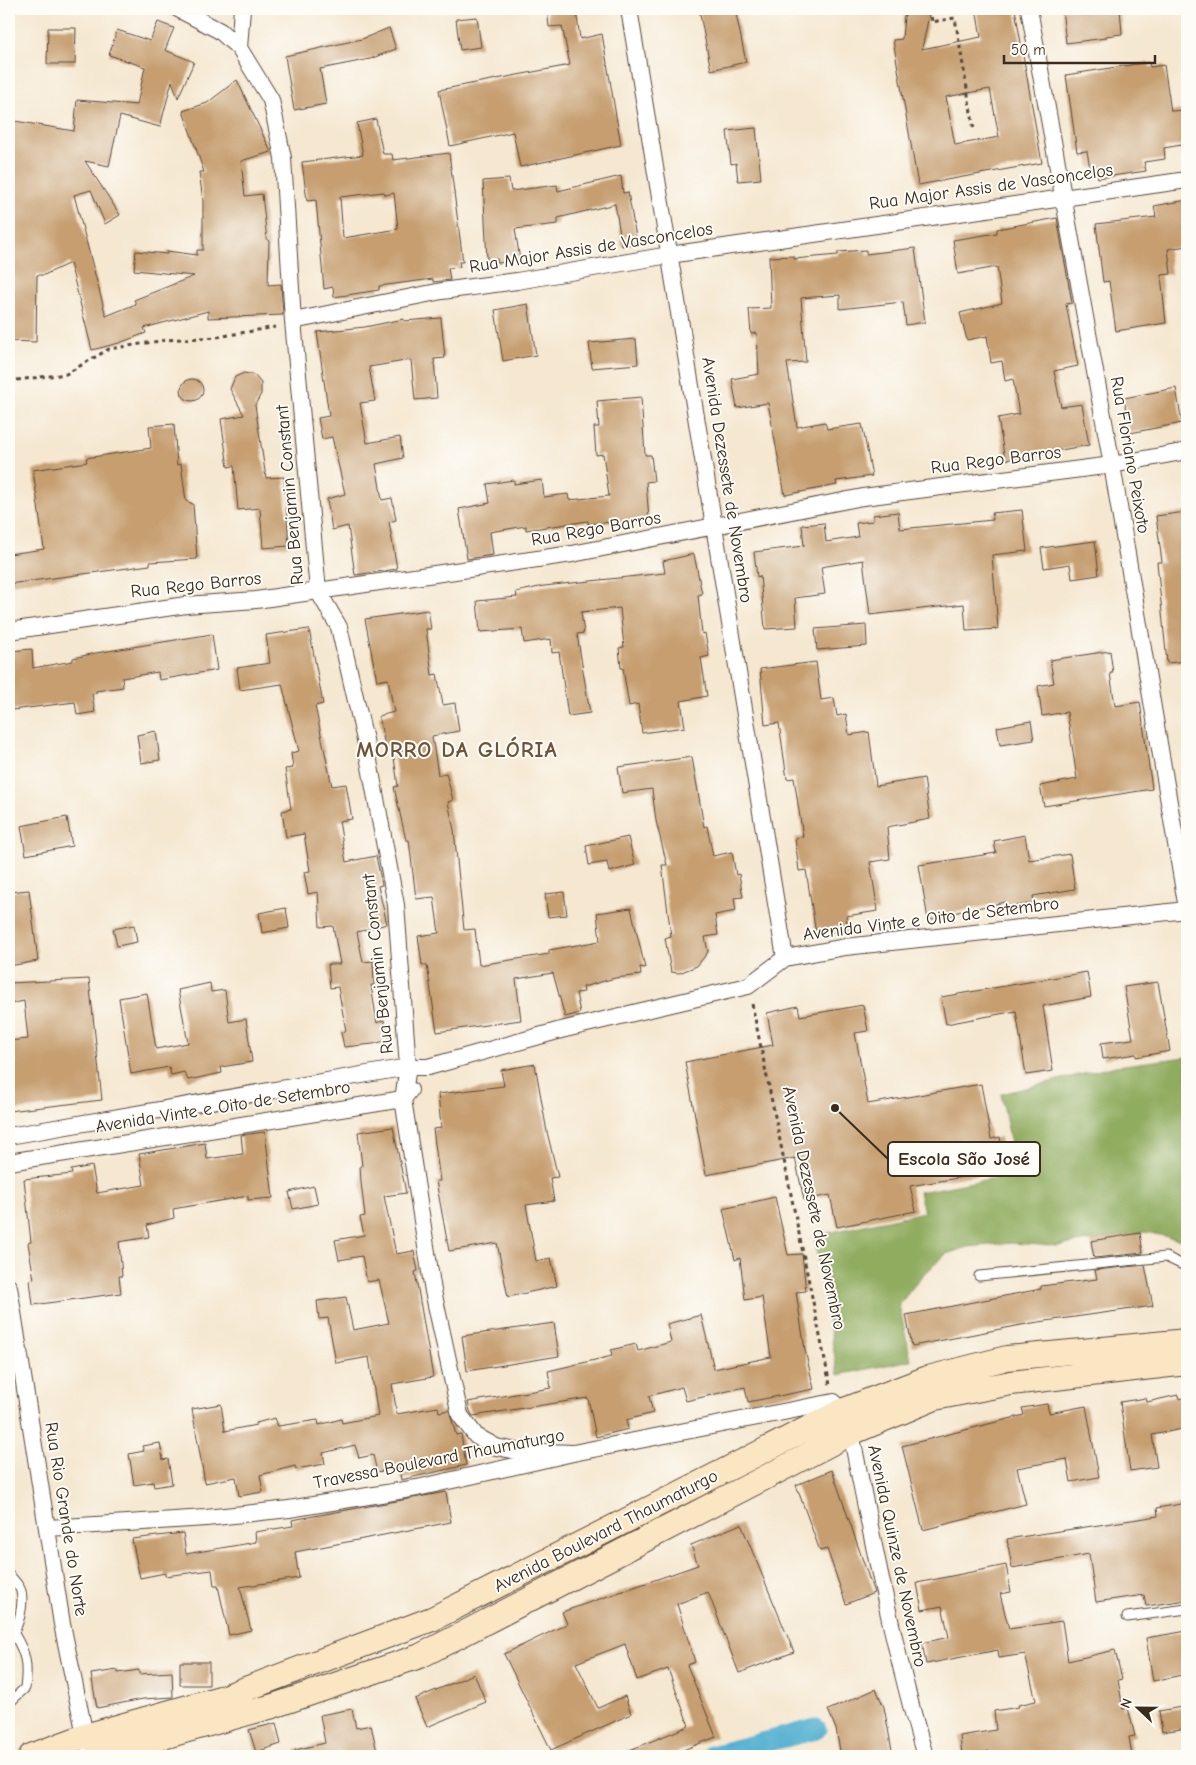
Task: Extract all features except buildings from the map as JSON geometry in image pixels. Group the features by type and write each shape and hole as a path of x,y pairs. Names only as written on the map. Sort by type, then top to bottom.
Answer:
{"main road":[{"name":"Avenida Boulevard Thaumaturgo","path":"31,1756 88,1746 365,1646 432,1619 556,1556 838,1406 928,1378 1007,1358 1187,1341"},
{"name":"Avenida Boulevard Thaumaturgo","path":"96,1756 273,1706 405,1662 851,1433 935,1398 1011,1383 1187,1363"},
{"path":"556,1556 567,1580"}],"street":[{"name":"Rua Benjamin Constant","path":"178,9 220,30 239,48 271,100 283,158 293,321 318,591 339,627 365,740 396,905 408,1067 403,1099 433,1291 460,1415 476,1436 496,1447 517,1451 573,1452"},
{"path":"239,48 242,9"},
{"name":"Avenida Dezessete de Novembro","path":"629,9 785,958"},
{"name":"Rua Floriano Peixoto","path":"1029,9 1112,465 1187,910"},
{"name":"Rua Major Assis de Vasconcelos","path":"293,321 442,291 516,281 669,255 1063,196 1187,180"},
{"name":"Rua Rego Barros","path":"9,631 131,612 318,591 572,554 863,497 1112,465 1187,451"},
{"name":"Avenida Vinte e Oito de Setembro","path":"9,1136 408,1067 428,1067 561,1030 748,986 785,958 845,947 1187,910"},
{"path":"403,1099 428,1067"},
{"name":"Avenida Vinte e Oito de Setembro","path":"9,1162 403,1099"},
{"name":"Rua Rio Grande do Norte","path":"9,1286 62,1624 88,1746"},
{"path":"838,1406 851,1433"},
{"name":"Travessa Boulevard Thaumaturgo","path":"48,1528 206,1518 288,1509 417,1488 573,1452 838,1406"},
{"name":"Avenida Quinze de Novembro","path":"851,1433 885,1602 905,1688 925,1756"},
{"name":"Avenida Quinze de Novembro","path":"905,1688 914,1756"}],"lane":[{"path":"979,1276 1166,1258 1187,1267"},
{"path":"9,1574 21,1591 21,1610 11,1636 22,1647 28,1667 25,1688 9,1703"},
{"path":"1127,1617 1187,1609"}],"path":[{"path":"930,9 932,22 955,18 974,130"},
{"path":"9,381 66,374 109,349 166,340 217,337 266,330 293,321"},
{"name":"Avenida Dezessete de Novembro","path":"748,986 838,1406"}],"green space":[{"path":"1187,1057 1187,1241 1146,1232 1057,1246 1011,1243 968,1247 946,1254 921,1277 899,1305 911,1360 838,1375 814,1236 924,1212 919,1192 1017,1174 1001,1094 1116,1066"}],"waterway":[{"path":"711,1756 816,1729"}],"place":[{"name":"Escola São José","path":"835,1108"}],"district":[{"name":"MORRO DA GLÓRIA","path":"457,750"}]}
